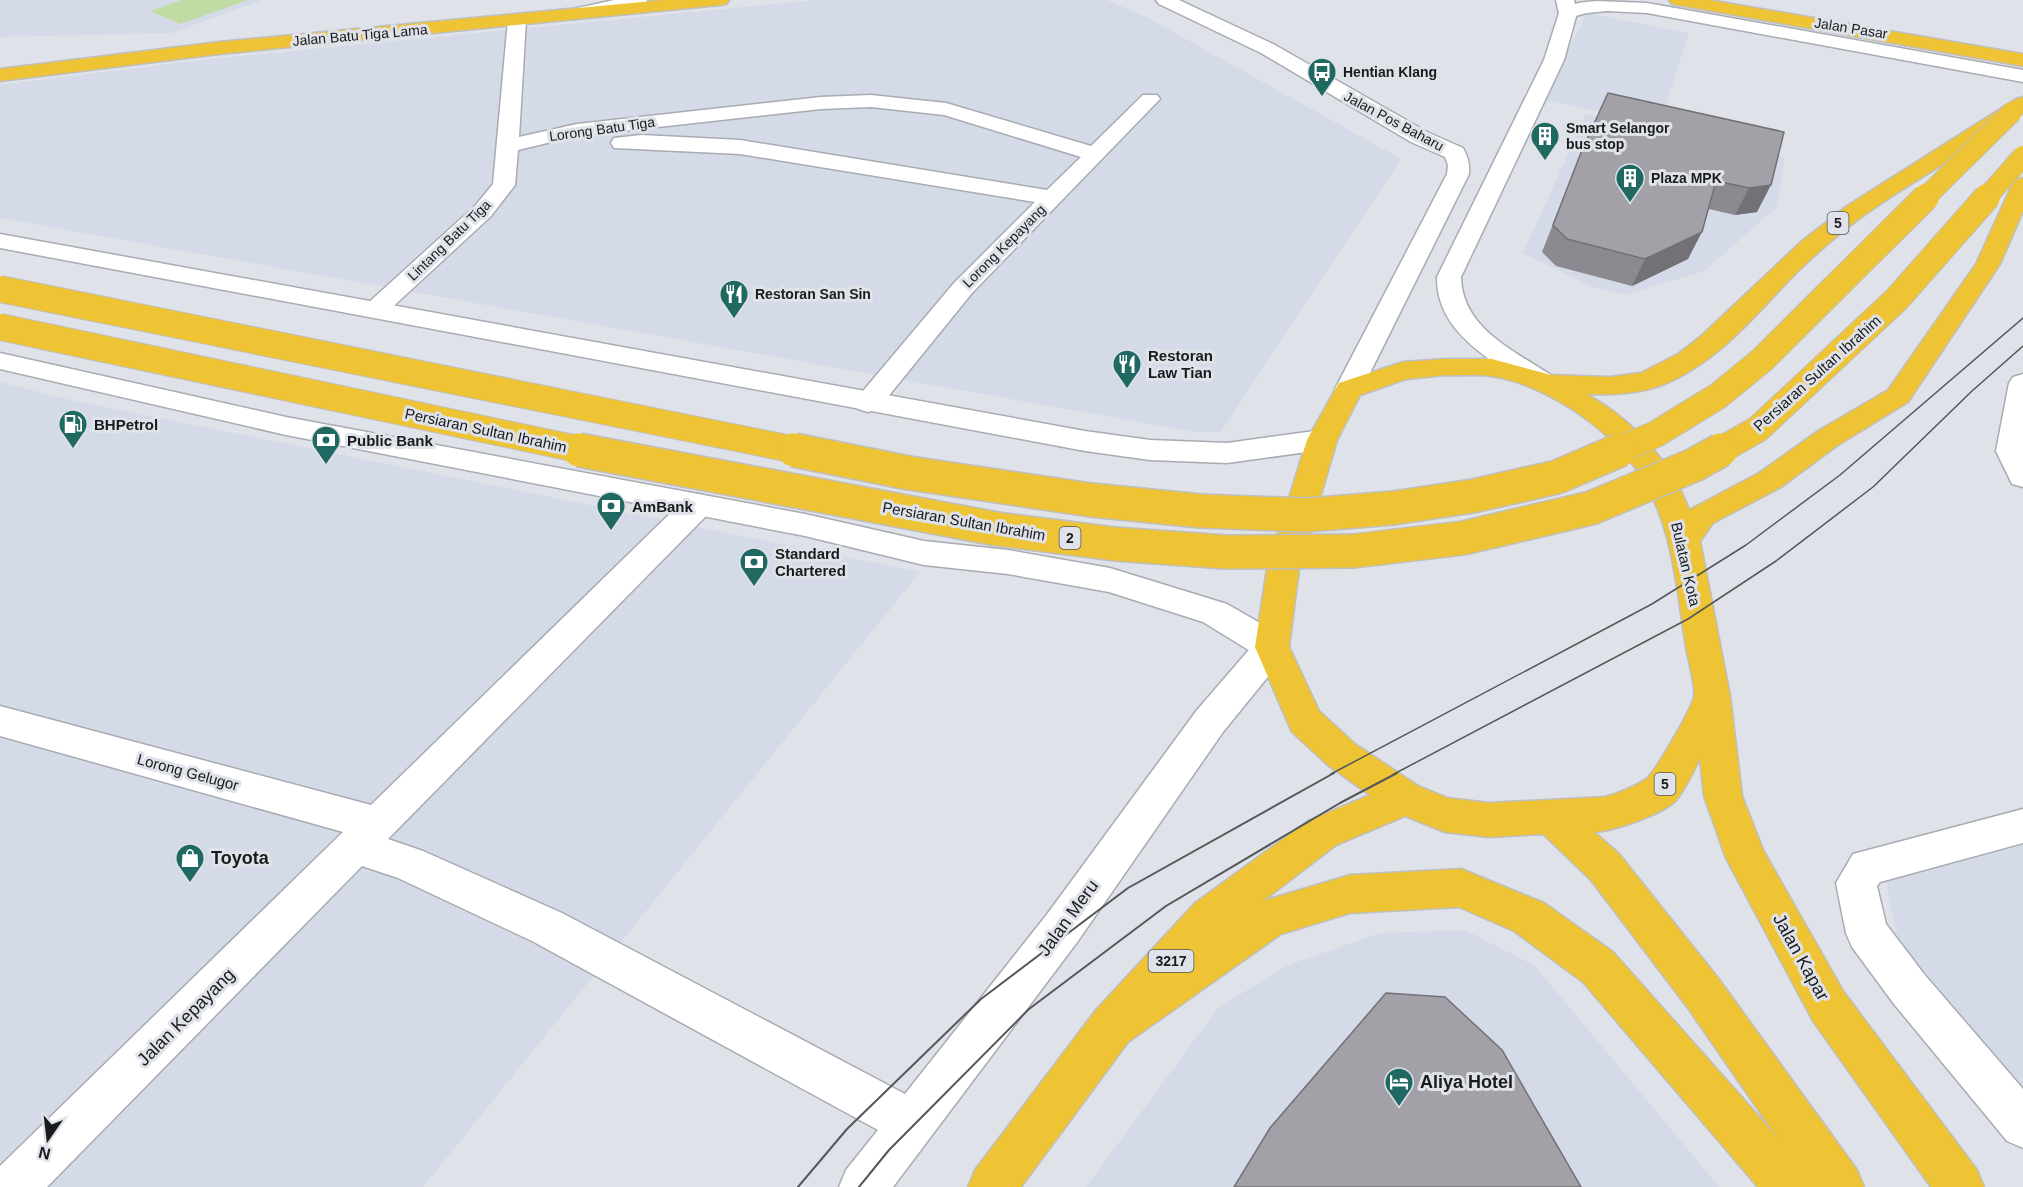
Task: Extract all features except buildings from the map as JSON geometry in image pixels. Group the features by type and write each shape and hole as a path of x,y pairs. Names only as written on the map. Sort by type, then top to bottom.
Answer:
{"highway":[{"name":"Jalan Batu Tiga Lama","path":"0,75 219,48 720,0"},
{"name":"Jalan Pasar","path":"1678,0 2023,60"},
{"path":"29,52 219,48"},
{"path":"0,289 909,473 1113,502 1201,511 1307,515 1393,508 1473,496 1557,477 1656,434 1718,396 1762,360 2017,108"},
{"name":"5","path":"1541,381 1597,386 1639,383 1663,374 1732,326 1830,229 1895,182 2017,108"},
{"name":"Persiaran Sultan Ibrahim","path":"0,327 528,440 997,529 1116,544 1225,552 1354,551 1463,538 1591,508 1694,465 1758,429 1897,299 2023,156"},
{"path":"1684,540 1702,515 1770,480 1828,438 1898,396 1988,264 2023,185"},
{"name":"Bulatan Kota","path":"1349,389 1403,371 1446,366 1492,368 1541,381 1594,410 1624,436 1644,458 1668,493 1684,540 1712,696"},
{"path":"1272,648 1283,569 1322,440 1349,389"},
{"name":"5","path":"1272,648 1305,721 1342,755 1405,798 1444,815 1489,820 1605,814 1631,806 1662,789 1684,753 1712,696"},
{"name":"Jalan Kapar","path":"1712,696 1723,796 1746,858 1828,1006 1960,1187"},
{"name":"3217","path":"992,1187 1112,1026 1210,917 1322,833 1405,798"},
{"path":"1550,816 1612,876 1703,993 1840,1187"},
{"path":"1112,1026 1270,918 1350,894 1461,888 1529,916 1598,967 1789,1187"}],"street":[{"path":"574,14 638,0"},
{"name":"Jalan Pos Baharu","path":"1165,0 1268,49 1419,137 1471,154 1459,165 1458,174 1349,389"},
{"path":"1541,381 1486,344 1463,323 1449,294 1449,277 1554,60 1566,7 1647,8 2023,76"},
{"name":"Lintang Batu Tiga","path":"376,309 483,211 504,185 517,20"},
{"name":"Lorong Kepayang","path":"868,403 963,288 1150,99"},
{"name":"Lorong Batu Tiga","path":"507,146 577,130 821,102 871,101 946,110 1095,154"},
{"name":"Lorong Batu Tiga","path":"507,146 566,149 641,141 740,147 1051,198"},
{"path":"1471,154 1511,150"},
{"path":"0,241 376,309 868,403 1085,441 1150,450 1227,453 1322,440"},
{"path":"0,361 286,426 805,525 924,553 1008,562 1110,580 1215,612 1272,648"},
{"path":"2023,383 2011,451 2023,477"},
{"name":"Jalan Kepayang","path":"13,1187 698,505"},
{"name":"Jalan Meru","path":"863,1187 1063,927 1210,721 1272,648"},
{"name":"Lorong Gelugor","path":"0,721 367,835 409,864 547,927 912,1123"},
{"path":"2023,826 1868,867 1856,883 1867,933 1909,989 2023,1125"}],"shaded area":[{"path":"0,0 262,0 172,33 0,37"},
{"path":"815,0 1107,0 1150,19 1401,159 1221,432 1195,432 0,218 0,85 200,60"},
{"path":"1587,13 1689,33 1660,123 1543,100"},
{"name":"Plaza MPK","path":"1586,114 1776,154 1785,159 1777,207 1704,271 1625,295 1590,286 1523,253"},
{"path":"0,382 66,399 920,572 423,1187 0,1187"},
{"path":"2023,845 2023,1089 1897,938 1886,881"},
{"path":"1465,930 1535,966 1719,1187 1086,1187 1218,1008 1288,965 1381,933"}],"green space":[{"path":"181,0 248,0 180,24 150,11"}],"tram line":[{"path":"1331,774 1652,604 1746,545 1840,475 2023,318"},
{"path":"1394,774 1688,619 1776,561 1873,487 1972,391 2023,346"},
{"path":"798,1187 847,1129 981,999 1128,888 1334,773"},
{"path":"859,1187 889,1150 1029,1009 1166,906 1340,803 1397,773"}],"place":[{"name":"Hentian Klang","path":"1322,98"},
{"name":"Smart Selangor bus stop","path":"1545,162"},
{"name":"Plaza MPK","path":"1630,204"},
{"name":"Restoran San Sin","path":"734,320"},
{"name":"Restoran Law Tian","path":"1127,390"},
{"name":"BHPetrol","path":"73,450"},
{"name":"Public Bank","path":"326,466"},
{"name":"AmBank","path":"611,532"},
{"name":"Standard Chartered","path":"754,588"},
{"name":"Toyota","path":"190,884"},
{"name":"Aliya Hotel","path":"1399,1108"}]}
